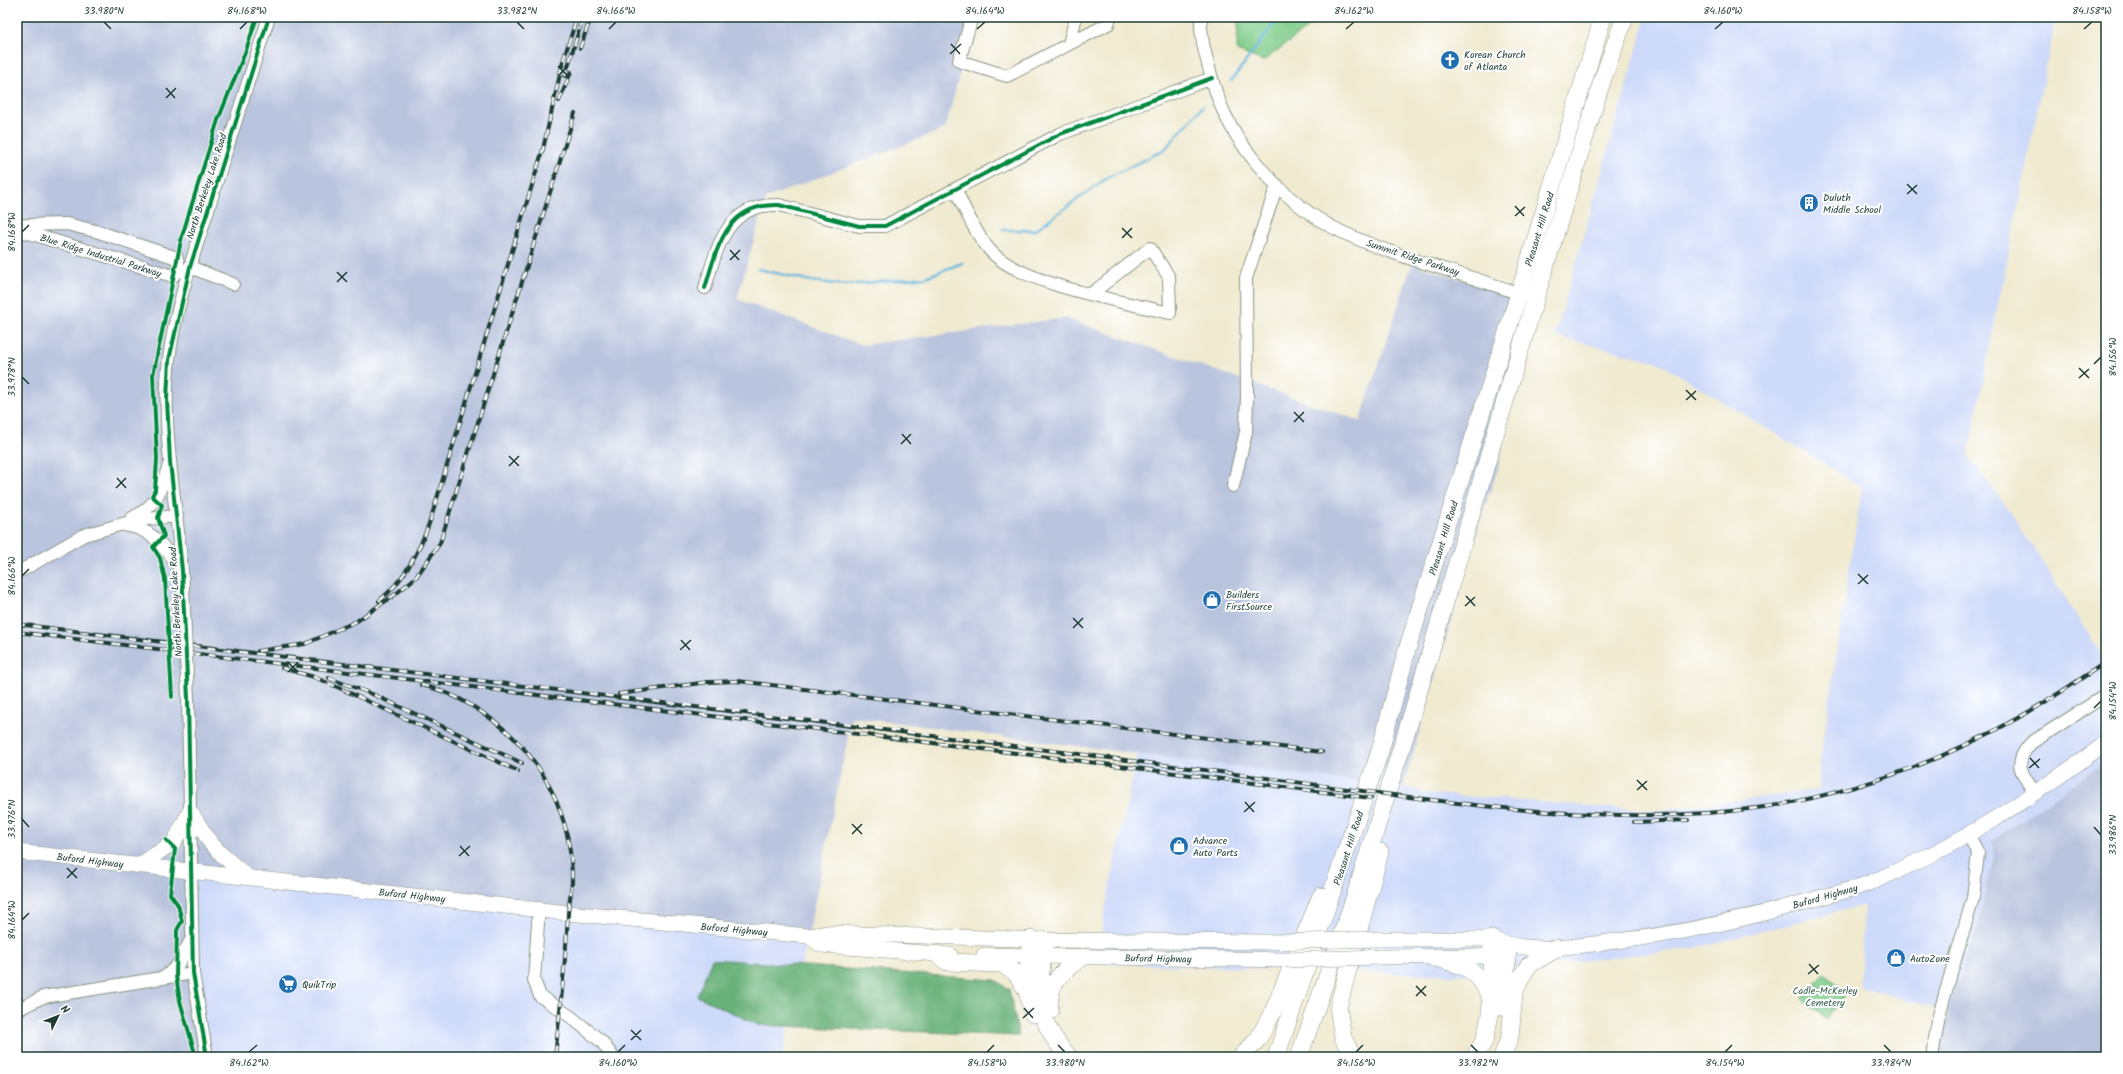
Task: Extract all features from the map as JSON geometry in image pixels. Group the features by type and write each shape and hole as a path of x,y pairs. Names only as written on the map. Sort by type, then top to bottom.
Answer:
{"highway":[{"name":"Pleasant Hill Road","path":"1276,1057 1380,751 1407,650 1519,294 1603,17"},
{"name":"Pleasant Hill Road","path":"1299,1057 1354,899 1414,711 1535,300 1603,78 1625,17"},
{"path":"1353,1057 1343,1038 1338,1007 1402,772 1414,711"},
{"path":"1241,1057 1258,1039 1273,1012 1380,751"},
{"path":"1037,939 1036,957 1039,997 1045,1020 1061,1048 1069,1057"},
{"path":"1491,1057 1500,1036 1508,946"},
{"path":"1475,1057 1485,1039 1490,1015 1492,947"},
{"path":"1502,1057 1510,1038 1514,994 1520,979 1529,965 1558,948"},
{"path":"937,954 947,962 1002,964 1016,973 1027,991 1037,1029 1054,1057"},
{"path":"1027,991 1036,957"},
{"path":"1431,957 1461,964 1470,970 1480,978 1490,999"},
{"path":"1077,1057 1066,1045 1052,1021 1049,1004 1052,986 1058,975 1070,965 1082,958"}],"main road":[{"name":"Buford Highway","path":"808,936 821,945 937,954 1082,958 1269,960 1431,957 1492,947 1508,946 1558,948 1632,940 1710,926 1789,906 1868,883 1943,849 2035,793 2106,743"},
{"path":"138,866 174,842 190,811 210,842 222,855 249,878"},
{"name":"Buford Highway","path":"17,852 539,909 808,936 829,933 1037,939 1269,942 1379,939 1492,947"}],"street":[{"name":"North Berkeley Lake Road","path":"206,1057 193,973 188,699 182,570 170,462 167,399 168,360 186,269 269,17"},
{"path":"972,17 959,61 1007,76 1108,24 1110,17"},
{"path":"1069,44 1076,17"},
{"name":"Summit Ridge Parkway","path":"1201,17 1200,27 1212,78 1225,118 1243,147 1277,185 1304,208 1340,232 1384,250 1472,277 1535,300"},
{"path":"705,288 721,238 739,217 759,206 767,204 780,205 859,226 885,226 1060,134 1212,78"},
{"path":"1233,486 1246,432 1246,278 1277,185"},
{"path":"955,189 988,249 999,259 1045,283 1170,313 1169,277 1150,248 1091,294"},
{"name":"Blue Ridge Industrial Parkway","path":"67,224 177,258 186,269 173,276 25,232 19,227 26,225 67,224"},
{"path":"186,269 234,284"},
{"path":"119,524 145,513 156,500 170,462"},
{"path":"17,573 84,535 137,520 177,516"},
{"path":"119,524 136,527 155,537 182,570"},
{"path":"2035,793 2022,773 2019,762 2023,752 2031,743 2106,695"},
{"path":"1932,1057 1939,1015 1973,898 1978,853 1968,834"},
{"path":"539,909 534,980 540,996 571,1017 602,1042 613,1057"},
{"path":"163,979 178,966 192,937"},
{"path":"17,1010 43,997 193,973"}],"shaded area":[{"path":"17,17 975,17 945,129 766,198 737,299 862,345 1065,318 1360,421 1412,264 1529,301 1498,469 1482,514 1403,788 852,717 808,936 191,871 191,894 207,1057 17,1057"},
{"path":"1646,17 2056,17 1968,455 2013,516 2106,662 2106,761 1992,841 1994,857 1977,928 1947,1012 1860,987 1864,905 1695,948 1458,975 1098,963 1104,914 1137,754 1414,789 1423,793 1652,811 1819,790 1820,762 1862,487 1658,362 1555,336"},
{"path":"2106,761 2106,1057 1938,1057 1947,1012 1977,928 1994,857 1992,841"},
{"path":"191,871 808,936 782,1057 207,1057"}],"green space":[{"path":"1238,17 1322,17 1263,61 1237,51"},
{"path":"712,959 995,980 1009,989 1019,1036 758,1025 697,996"},
{"name":"Cadle-McKerley Cemetery","path":"1824,973 1848,993 1826,1019 1802,999"},
{"path":"715,1054 800,1057 692,1057 694,1055"}],"waterway":[{"path":"1231,81 1279,17"},
{"path":"1002,230 1035,230 1107,178 1164,150 1203,106"},
{"path":"758,269 811,281 846,285 926,277 962,263"}],"railway":[{"path":"379,601 397,583 411,563 431,518 543,149 563,61 577,17"},
{"path":"565,76 583,17"},
{"path":"580,48 591,17"},
{"path":"559,101 571,72"},
{"path":"258,651 305,644 357,621 397,593 416,577 440,543 575,113"},
{"path":"17,624 939,736 1451,802 1503,808 1607,815 1712,813 1764,807 1798,801 1865,784 1931,760 1995,731 2046,702 2106,662"},
{"path":"17,632 1057,758 1371,798"},
{"path":"282,668 314,677 335,686 518,771"},
{"path":"329,678 372,694 522,763"},
{"path":"619,694 708,682 738,681 1322,752"},
{"path":"421,685 442,691 471,705 498,724 515,739 543,774 561,814 571,858 572,888 568,913 555,1057"},
{"path":"1634,822 1688,820"}],"cycle path":[{"path":"172,697 165,579 160,558 153,547 164,536 158,518 162,505 152,496 155,490 157,459 153,375 182,236 218,120 246,50 257,17"},
{"path":"207,1057 193,973 188,699 182,570 170,462 167,399 169,360 190,267 269,17"},
{"path":"705,288 714,258 727,231 735,220 747,212 761,206 779,205 859,226 885,226 1060,134 1212,78"},
{"path":"166,840 175,849 170,894 178,905 182,921 177,930 176,976 180,1001 196,1057"}],"place":[{"name":"Korean Church of Atlanta","path":"1450,60"},
{"name":"Duluth Middle School","path":"1809,203"},
{"name":"Builders FirstSource","path":"1212,600"},
{"name":"Advance Auto Parts","path":"1179,846"},
{"name":"AutoZone","path":"1896,958"},
{"name":"QuikTrip","path":"288,984"}]}
